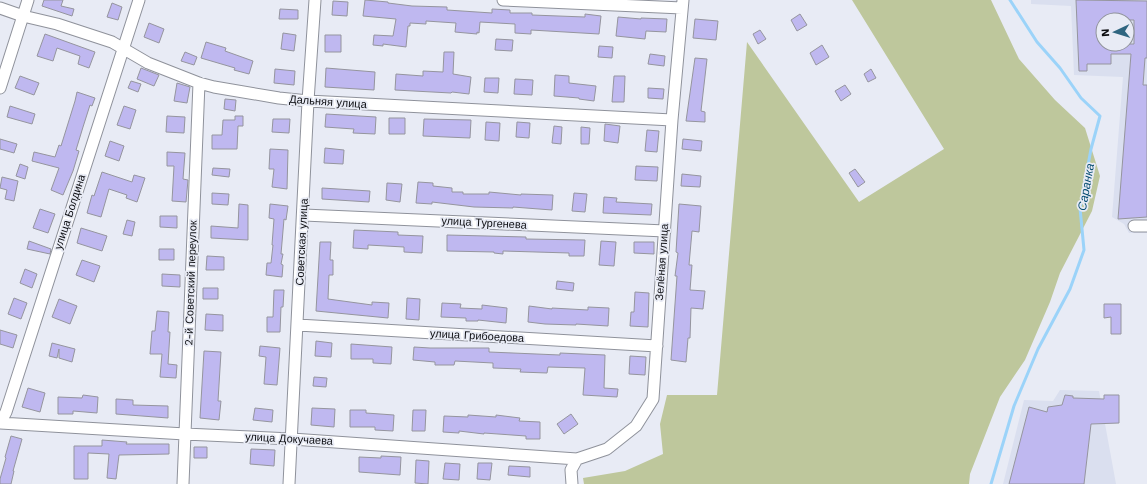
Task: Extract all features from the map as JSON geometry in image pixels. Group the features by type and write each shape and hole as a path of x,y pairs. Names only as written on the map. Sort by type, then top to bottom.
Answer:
{"street":[{"path":"0,88 28,0"},
{"name":"улица Болдина","path":"0,423 9,404 139,0"},
{"name":"Советская улица","path":"289,484 304,215 308,101 315,0"},
{"path":"503,0 682,4"},
{"name":"Зелёная улица","path":"577,459 607,449 636,426 652,399 682,4"},
{"name":"Дальняя улица","path":"0,8 112,42 148,63 199,83 279,98 308,101 672,120"},
{"name":"2-й Советский переулок","path":"183,484 199,83"},
{"name":"улица Тургенева","path":"304,215 665,231"},
{"path":"1134,226 1147,226"},
{"name":"улица Грибоедова","path":"298,325 657,346"},
{"name":"улица Докучаева","path":"0,423 292,439 577,459"},
{"path":"572,484 571,470 577,459"}],"shaded area":[{"path":"1031,0 1147,0 1147,233 1129,233 1124,224 1112,217 1123,77 1074,75 1071,6 1031,4"},
{"path":"1060,390 1099,391 1116,484 1003,484 1024,400 1053,401"}],"green space":[{"path":"852,0 991,0 1019,59 1055,100 1085,128 1100,176 1092,211 1060,273 1050,302 1025,360 1000,397 970,474 969,484 584,484 583,478 625,471 663,454 660,424 667,395 717,395 747,42 859,202 944,149"}],"building":[{"path":"44,0 63,0 61,6 74,9 72,16 42,6"},
{"path":"365,0 412,6 447,7 447,10 492,13 492,9 510,10 510,13 532,13 532,15 585,17 585,14 601,16 599,34 531,30 531,34 515,33 515,24 480,22 479,33 477,32 477,34 455,32 456,23 426,21 426,24 410,23 410,26 408,26 406,47 383,44 383,46 373,45 374,35 393,36 396,19 363,16"},
{"path":"1076,0 1147,1 1147,58 1145,58 1143,85 1147,85 1147,217 1118,219 1131,54 1111,54 1111,64 1087,64 1087,71 1079,71"},
{"path":"333,1 348,2 347,16 332,15"},
{"path":"112,3 122,7 118,20 107,17"},
{"path":"280,9 298,10 298,19 279,19"},
{"path":"800,14 807,25 797,31 791,20"},
{"path":"618,17 667,19 666,32 646,31 645,39 616,36"},
{"path":"695,19 718,21 716,40 693,38"},
{"path":"149,23 164,29 159,43 144,37"},
{"path":"760,30 766,39 758,44 753,34"},
{"path":"283,33 296,35 294,51 281,49"},
{"path":"45,34 95,52 89,68 78,64 80,56 57,48 53,61 37,56"},
{"path":"325,35 341,35 341,52 325,52"},
{"path":"496,39 513,40 512,51 495,50"},
{"path":"206,42 226,48 225,51 253,61 249,74 234,70 235,68 201,58"},
{"path":"822,45 829,57 816,65 810,53"},
{"path":"599,46 613,47 612,58 598,57"},
{"path":"185,52 197,57 194,65 181,61"},
{"path":"444,52 454,52 453,74 471,77 469,94 395,90 396,74 423,76 423,71 443,72"},
{"path":"650,54 665,56 664,66 648,64"},
{"path":"695,58 707,59 701,111 705,112 705,122 686,121"},
{"path":"141,68 159,75 154,86 137,79"},
{"path":"326,68 375,72 374,90 325,87"},
{"path":"275,69 295,71 294,85 274,83"},
{"path":"871,69 876,78 868,82 864,74"},
{"path":"555,75 569,76 569,83 596,86 594,101 554,96"},
{"path":"20,76 39,83 34,95 15,88"},
{"path":"614,76 625,76 624,102 612,102"},
{"path":"485,78 499,78 498,93 484,92"},
{"path":"515,79 533,80 532,95 514,94"},
{"path":"131,81 141,84 138,92 128,88"},
{"path":"177,83 190,87 187,103 174,101"},
{"path":"845,85 851,94 841,101 835,91"},
{"path":"648,88 664,89 663,99 648,98"},
{"path":"77,92 95,98 92,106 90,105 76,150 79,151 73,171 63,195 51,190 59,168 32,161 34,152 55,157 59,145 61,146"},
{"path":"225,99 236,100 235,111 224,109"},
{"path":"10,106 35,114 32,124 7,117"},
{"path":"124,106 136,110 130,129 117,125"},
{"path":"326,114 376,117 375,134 353,133 354,129 325,127"},
{"path":"167,116 185,117 184,133 166,132"},
{"path":"235,116 243,116 243,126 238,126 237,149 212,149 212,135 222,135 223,120 235,120"},
{"path":"389,118 405,118 405,134 389,134"},
{"path":"273,119 290,119 289,133 272,132"},
{"path":"424,119 471,120 470,138 423,136"},
{"path":"486,122 500,123 499,141 485,140"},
{"path":"517,122 530,123 529,138 516,137"},
{"path":"605,124 620,126 618,143 604,141"},
{"path":"554,126 562,127 561,144 552,143"},
{"path":"581,127 590,128 589,144 581,144"},
{"path":"647,130 659,131 657,152 645,151"},
{"path":"0,139 17,144 14,153 0,149"},
{"path":"683,139 702,141 701,151 682,149"},
{"path":"110,141 124,146 119,161 105,156"},
{"path":"325,148 344,150 343,164 324,163"},
{"path":"270,149 288,150 287,189 272,187 274,169 269,169"},
{"path":"167,152 185,153 183,179 188,180 186,202 172,201 174,166 167,166"},
{"path":"20,164 28,167 25,179 16,176"},
{"path":"636,166 658,167 657,181 635,180"},
{"path":"213,168 230,169 229,177 212,175"},
{"path":"855,169 865,182 858,187 849,173"},
{"path":"102,172 132,182 134,175 145,178 137,202 126,198 127,195 109,189 101,217 87,213 92,195 94,196"},
{"path":"682,174 701,176 700,187 681,186"},
{"path":"2,177 18,181 14,201 5,199 7,190 0,188"},
{"path":"418,182 433,183 433,186 452,188 452,192 463,192 463,194 489,194 489,192 521,195 553,195 552,210 513,207 474,207 432,202 432,204 416,203"},
{"path":"387,183 402,184 400,202 386,200"},
{"path":"322,188 370,191 369,202 322,199"},
{"path":"212,193 229,194 228,205 212,204"},
{"path":"574,193 587,194 585,212 572,211"},
{"path":"604,197 617,198 616,202 652,204 651,215 603,213"},
{"path":"239,204 248,205 248,240 211,238 211,226 238,228"},
{"path":"270,204 288,206 286,220 284,219 281,254 283,254 281,264 283,265 282,277 266,275 267,263 271,263 273,245 274,219 269,218"},
{"path":"679,204 701,206 699,232 692,231 689,265 692,265 690,290 705,291 703,309 691,308 690,338 688,338 686,362 671,360 677,276 675,276 678,253 676,252"},
{"path":"40,209 55,214 48,233 33,228"},
{"path":"160,216 177,216 177,228 160,227"},
{"path":"127,220 135,222 132,236 123,234"},
{"path":"81,228 107,236 102,251 77,243"},
{"path":"354,230 398,232 398,235 423,236 422,253 404,252 404,247 368,245 368,249 353,248"},
{"path":"447,235 585,240 584,256 569,256 569,253 503,251 503,254 494,252 447,251"},
{"path":"29,241 51,249 50,254 27,249"},
{"path":"601,241 616,242 614,266 599,265"},
{"path":"320,242 331,242 330,260 333,260 333,275 329,275 328,299 372,305 372,302 389,303 388,318 316,311"},
{"path":"634,242 654,242 654,254 634,253"},
{"path":"159,249 174,249 174,260 159,260"},
{"path":"207,256 224,257 224,270 206,270"},
{"path":"82,260 100,266 94,282 76,275"},
{"path":"25,269 37,274 32,288 20,283"},
{"path":"162,274 180,275 180,287 162,286"},
{"path":"557,281 574,283 573,291 556,289"},
{"path":"203,288 218,288 218,299 203,299"},
{"path":"274,290 284,290 283,307 281,307 280,332 267,332 267,317 273,317"},
{"path":"635,292 649,293 648,327 630,326 631,312 634,312"},
{"path":"14,298 27,303 21,319 8,314"},
{"path":"407,298 420,299 419,320 406,319"},
{"path":"59,299 77,306 70,324 52,317"},
{"path":"442,303 461,304 460,308 482,309 482,305 507,308 506,323 478,320 466,321 466,318 441,317"},
{"path":"1104,304 1121,304 1121,334 1111,334 1111,317 1104,318"},
{"path":"529,306 552,309 588,310 588,307 609,308 608,326 528,322"},
{"path":"157,311 169,312 168,332 170,332 168,364 177,365 176,378 160,377 162,354 150,354 152,331 155,331"},
{"path":"206,314 223,315 223,331 205,330"},
{"path":"0,330 17,335 13,348 0,344"},
{"path":"316,341 332,343 331,357 315,356"},
{"path":"52,343 75,349 72,362 59,358 59,349 57,358 49,356"},
{"path":"351,344 392,347 391,364 373,363 373,359 351,359"},
{"path":"260,346 280,348 277,385 264,384 266,357 259,356"},
{"path":"414,347 489,348 489,352 605,355 604,388 618,389 617,397 583,395 585,368 548,367 547,373 520,372 521,369 493,368 493,363 455,361 454,365 435,365 435,362 413,360"},
{"path":"204,351 221,352 218,401 221,401 219,420 200,418"},
{"path":"630,356 646,357 645,375 629,374"},
{"path":"314,377 327,378 326,387 313,386"},
{"path":"28,388 45,393 40,412 22,407"},
{"path":"83,395 98,397 97,413 73,411 73,414 58,414 58,397 82,398"},
{"path":"1065,395 1073,396 1073,398 1104,399 1104,395 1119,395 1119,423 1091,424 1084,484 1009,484 1029,407 1047,412 1048,407 1062,405"},
{"path":"116,399 133,400 133,405 168,406 168,418 116,414"},
{"path":"255,408 273,410 272,422 253,420"},
{"path":"312,408 335,409 334,427 311,425"},
{"path":"350,410 366,410 366,413 394,415 393,431 375,430 375,427 350,427"},
{"path":"413,410 426,410 425,431 412,431"},
{"path":"571,414 578,424 564,434 557,424"},
{"path":"468,415 496,417 496,415 520,418 519,421 540,422 540,439 526,439 526,436 459,431 459,433 443,432 444,416 468,417"},
{"path":"11,436 22,439 11,484 0,484 5,457"},
{"path":"102,440 127,442 126,444 169,444 169,454 119,455 116,479 107,478 109,454 88,453 88,479 74,479 74,446 102,446"},
{"path":"194,447 207,447 207,458 194,458"},
{"path":"251,449 275,450 274,466 250,464"},
{"path":"381,456 401,457 400,475 359,472 359,457 381,458"},
{"path":"416,460 429,461 428,484 415,483"},
{"path":"445,463 460,464 459,480 443,479"},
{"path":"478,463 492,463 490,480 477,479"},
{"path":"509,466 530,467 530,477 508,475"}],"waterway":[{"name":"Саранка","path":"991,484 1014,406 1038,349 1070,289 1084,250 1080,208 1091,149 1100,116 1081,98 1060,68 1037,42 1010,0"}]}
